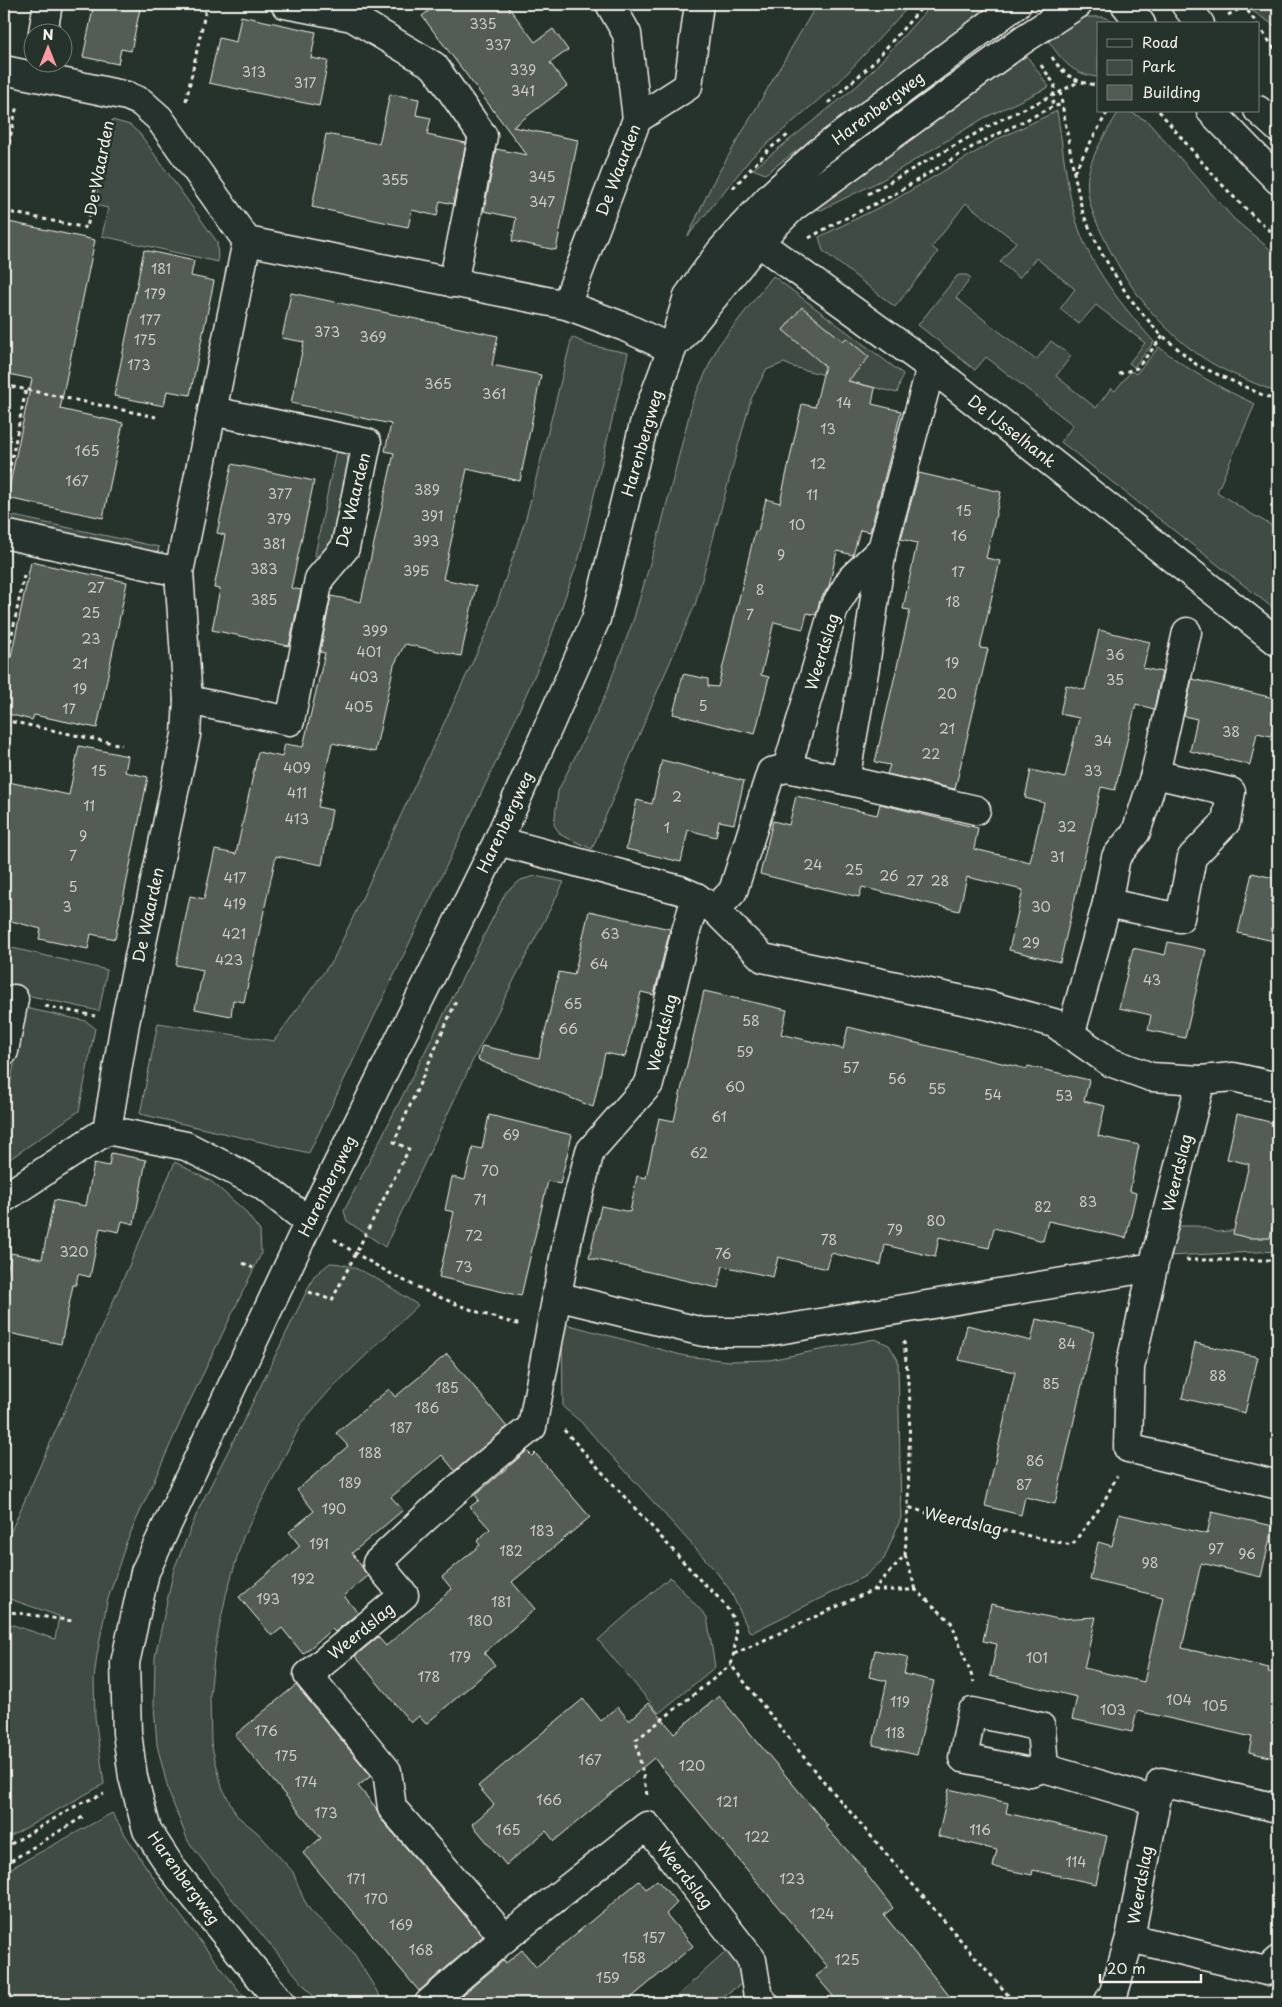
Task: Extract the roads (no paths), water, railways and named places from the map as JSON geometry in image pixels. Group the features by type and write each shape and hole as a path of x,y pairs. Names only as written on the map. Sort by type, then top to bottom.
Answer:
{"street":[{"path":"45,22 48,4"},
{"path":"285,4 352,17 434,66 483,136 454,283"},
{"name":"De Waarden","path":"566,305 638,119 627,34 610,4"},
{"path":"638,119 688,86 699,4"},
{"name":"Harenbergweg","path":"759,241 771,196 818,153 1017,4"},
{"name":"Harenbergweg","path":"281,2003 173,1870 147,1830 133,1776 127,1732 125,1662 146,1572 309,1222 498,841 596,619 644,424 672,349 759,241 792,208 1024,40 1078,4"},
{"path":"1125,4 1139,22"},
{"path":"1185,4 1198,22"},
{"path":"4,70 22,69"},
{"path":"46,72 127,96 141,102 159,118 247,241 566,305 625,327 672,349"},
{"path":"1212,112 1278,180"},
{"path":"1260,112 1278,128"},
{"name":"De Waarden","path":"107,1130 125,1023 186,735 188,700 179,572 247,241"},
{"name":"De IJsselhank","path":"759,241 931,367 1278,642"},
{"path":"845,780 882,549 931,367"},
{"name":"De Waarden","path":"188,700 290,721 319,579 345,548 367,443 212,411"},
{"path":"4,534 179,572"},
{"name":"Weerdslag","path":"504,1938 392,1808 388,1771 308,1675 404,1595 377,1563 440,1503 532,1427 569,1232 590,1151 649,1084 684,938 706,904 733,891 771,772 787,768 834,608 852,578 882,549"},
{"path":"1070,1036 1107,903 1116,858 1136,832 1155,774 1187,632"},
{"path":"787,768 976,810"},
{"path":"1107,903 1180,918 1192,857 1226,822 1230,792 1155,774"},
{"path":"498,841 680,890 706,904 763,958 991,1006 1054,1023 1070,1036 1110,1062 1151,1077 1201,1080 1233,1077 1278,1087"},
{"path":"4,1051 14,999"},
{"name":"Weerdslag","path":"1201,1080 1153,1266 1130,1367 1128,1448 1278,1485"},
{"path":"4,1198 107,1130 186,1146 262,1185 309,1222"},
{"path":"556,1296 704,1332 766,1332 1153,1266"},
{"path":"1044,1768 1041,1727 972,1712 963,1758 1030,1772 1044,1768 1156,1801"},
{"name":"Weerdslag","path":"1108,2003 1114,1992 1130,1938 1156,1801 1162,1782 1278,1808"},
{"name":"Weerdslag","path":"429,2003 504,1938 646,1826 752,1960 758,1996 764,2003"},
{"name":"Weerdslag","path":"1130,1938 1266,1971 1278,1960"}]}
